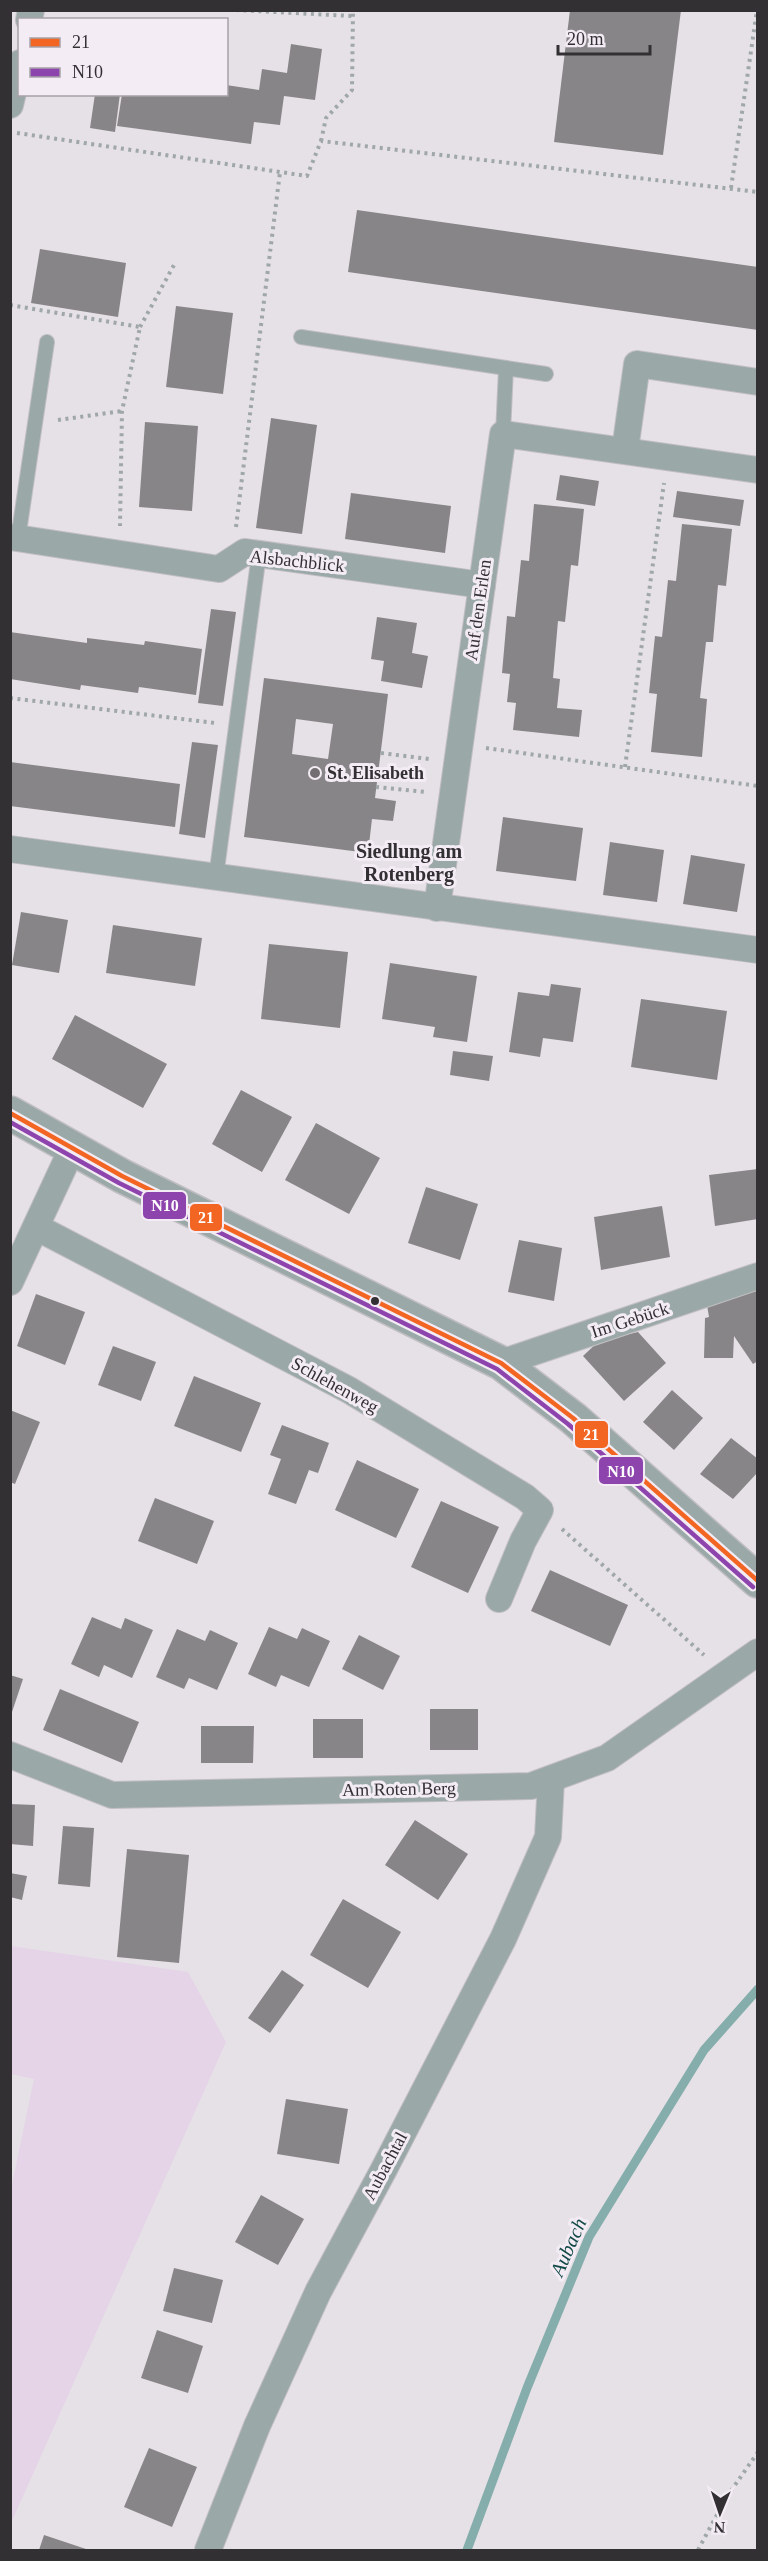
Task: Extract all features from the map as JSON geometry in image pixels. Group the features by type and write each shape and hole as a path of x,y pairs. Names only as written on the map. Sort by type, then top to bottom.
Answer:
{"street":[{"path":"10,105 18,71"},
{"path":"625,450 637,364 758,382"},
{"path":"503,434 758,470"},
{"name":"Auf den Erlen","path":"437,908 503,434"},
{"name":"Alsbachblick","path":"14,538 219,569 245,552 482,585"},
{"path":"10,849 758,950"},
{"path":"10,1113 72,1149 501,1363 573,1418 758,1581"},
{"path":"10,1282 72,1149"},
{"name":"Schlehenweg","path":"36,1227 350,1390 525,1497 540,1510"},
{"name":"Im Gebück","path":"501,1363 758,1276"},
{"path":"499,1599 523,1541 540,1510"},
{"name":"Am Roten Berg","path":"10,1755 112,1796 531,1786 607,1758 758,1652"},
{"name":"Aubachtal","path":"208,2550 257,2426 318,2292 503,1939 526,1888 548,1837 551,1780"}],"lane":[{"path":"301,338 546,374"},
{"path":"14,538 47,342"},
{"path":"503,434 506,368"},
{"path":"216,877 259,554"}],"path":[{"path":"236,10 352,16"},
{"path":"10,132 307,176 321,141 326,118 352,90 353,10"},
{"path":"732,188 757,10"},
{"path":"321,141 758,192"},
{"path":"232,561 280,172"},
{"path":"121,554 122,411 140,327 174,265"},
{"path":"10,305 140,327"},
{"path":"35,423 122,411"},
{"path":"625,767 668,457"},
{"path":"10,698 237,725"},
{"path":"381,753 458,753 625,767 758,786"},
{"path":"376,788 452,795"},
{"path":"540,1510 725,1674"},
{"path":"698,2550 726,2498 758,2452"}],"shaded area":[{"path":"11,1946 188,1972 226,2042 11,2523 11,2189 34,2079 11,2074"}],"building":[{"path":"570,10 681,10 663,155 554,142"},
{"path":"291,44 322,49 315,100 284,96 280,125 254,122 251,144 117,126 122,96 228,96 228,85 259,90 262,69 287,73"},
{"path":"95,96 120,96 115,132 90,128"},
{"path":"357,210 758,267 758,330 348,272"},
{"path":"40,249 126,263 118,317 31,303"},
{"path":"176,306 233,313 223,394 166,387"},
{"path":"271,418 317,425 302,534 256,528"},
{"path":"145,422 198,426 192,511 139,507"},
{"path":"560,475 599,481 595,506 556,500"},
{"path":"677,491 744,500 740,526 673,517"},
{"path":"351,493 451,506 445,553 345,539"},
{"path":"534,504 584,509 578,566 571,565 565,622 558,621 553,678 560,679 557,708 582,710 579,737 513,730 516,703 507,702 510,674 502,673 507,616 515,617 521,560 529,561"},
{"path":"682,524 732,529 726,586 718,585 713,642 706,642 700,698 707,699 702,757 651,752 657,694 649,693 655,636 662,637 668,580 676,581"},
{"path":"211,609 236,612 223,706 198,703"},
{"path":"377,617 417,623 412,653 428,656 422,688 381,681 384,661 371,659"},
{"path":"10,632 87,643 87,638 144,645 145,641 202,649 196,695 139,687 138,693 81,685 80,690 10,679"},
{"name":"St. Elisabeth","path":"264,678 388,694 375,798 396,801 393,821 372,819 368,853 244,837","holes":["296,719 333,724 328,759 292,754"]},
{"path":"192,742 218,745 205,838 179,834"},
{"path":"10,762 180,784 175,827 10,806"},
{"path":"503,817 583,828 576,881 496,871"},
{"path":"610,842 664,850 657,902 603,895"},
{"path":"691,855 745,864 737,912 683,904"},
{"path":"21,912 68,920 59,973 12,965"},
{"path":"113,925 202,938 195,986 106,973"},
{"path":"269,944 348,952 340,1028 261,1019"},
{"path":"390,963 477,976 467,1042 433,1037 435,1027 382,1019"},
{"path":"551,984 581,988 573,1042 543,1038 540,1057 509,1052 518,992 549,996"},
{"path":"641,999 727,1011 717,1080 631,1067"},
{"path":"75,1015 167,1064 143,1108 52,1059"},
{"path":"453,1051 493,1056 489,1081 450,1075"},
{"path":"241,1090 292,1117 262,1172 212,1144"},
{"path":"316,1123 380,1158 349,1214 285,1180"},
{"path":"758,1169 758,1219 715,1226 709,1175"},
{"path":"426,1187 478,1204 460,1260 408,1243"},
{"path":"662,1206 670,1257 601,1270 594,1217"},
{"path":"519,1240 562,1248 554,1301 508,1292"},
{"path":"756,1286 758,1361 753,1364 734,1336 733,1358 704,1358 705,1318 709,1317 707,1305"},
{"path":"36,1294 85,1312 65,1365 17,1346"},
{"path":"638,1332 666,1363 624,1401 583,1356 599,1341"},
{"path":"113,1346 156,1362 141,1401 98,1385"},
{"path":"194,1376 261,1403 241,1452 174,1426"},
{"path":"672,1390 703,1418 674,1450 643,1422"},
{"path":"10,1410 40,1422 15,1484 10,1482"},
{"path":"282,1425 329,1443 318,1473 309,1470 296,1504 268,1494 281,1459 270,1455"},
{"path":"731,1438 758,1459 758,1472 733,1499 700,1474"},
{"path":"357,1460 419,1489 396,1538 335,1510"},
{"path":"155,1498 214,1521 197,1564 138,1541"},
{"path":"441,1501 499,1527 468,1593 411,1567"},
{"path":"550,1570 628,1605 610,1646 531,1611"},
{"path":"92,1617 121,1629 125,1618 153,1630 132,1678 104,1665 99,1677 71,1664"},
{"path":"269,1627 297,1639 302,1628 330,1641 309,1687 281,1675 276,1687 248,1674"},
{"path":"177,1629 205,1641 210,1630 238,1643 217,1690 189,1678 184,1689 156,1677"},
{"path":"359,1635 400,1656 383,1690 342,1669"},
{"path":"10,1675 23,1679 11,1715 10,1715"},
{"path":"60,1689 139,1722 122,1763 43,1730"},
{"path":"430,1709 478,1709 478,1750 430,1750"},
{"path":"313,1719 363,1719 363,1758 313,1758"},
{"path":"201,1726 254,1726 253,1763 201,1763"},
{"path":"10,1804 35,1805 33,1846 10,1844"},
{"path":"415,1820 468,1854 438,1900 385,1865"},
{"path":"63,1826 94,1828 90,1887 58,1884"},
{"path":"127,1849 189,1855 179,1963 117,1957"},
{"path":"10,1873 27,1876 22,1900 10,1897"},
{"path":"343,1899 401,1932 368,1988 310,1955"},
{"path":"282,1970 304,1985 270,2033 248,2018"},
{"path":"286,2099 348,2109 339,2164 277,2154"},
{"path":"261,2195 304,2219 278,2265 235,2242"},
{"path":"174,2268 223,2280 212,2323 163,2311"},
{"path":"157,2330 203,2346 188,2393 141,2378"},
{"path":"149,2448 197,2467 172,2527 124,2507"},
{"path":"44,2535 89,2550 39,2550"}],"waterway":[{"name":"Aubach","path":"467,2550 527,2388 589,2237 704,2050 758,1989"}],"transit line":[{"name":"21","path":"10,1113 122,1176 501,1363 573,1418 758,1581"},
{"name":"N10","path":"10,1122 119,1183 497,1369 568,1424 753,1587"}],"place":[{"name":"St. Elisabeth","path":"315,773"}],"district":[{"name":"Siedlung am Rotenberg","path":"409,862"}]}
